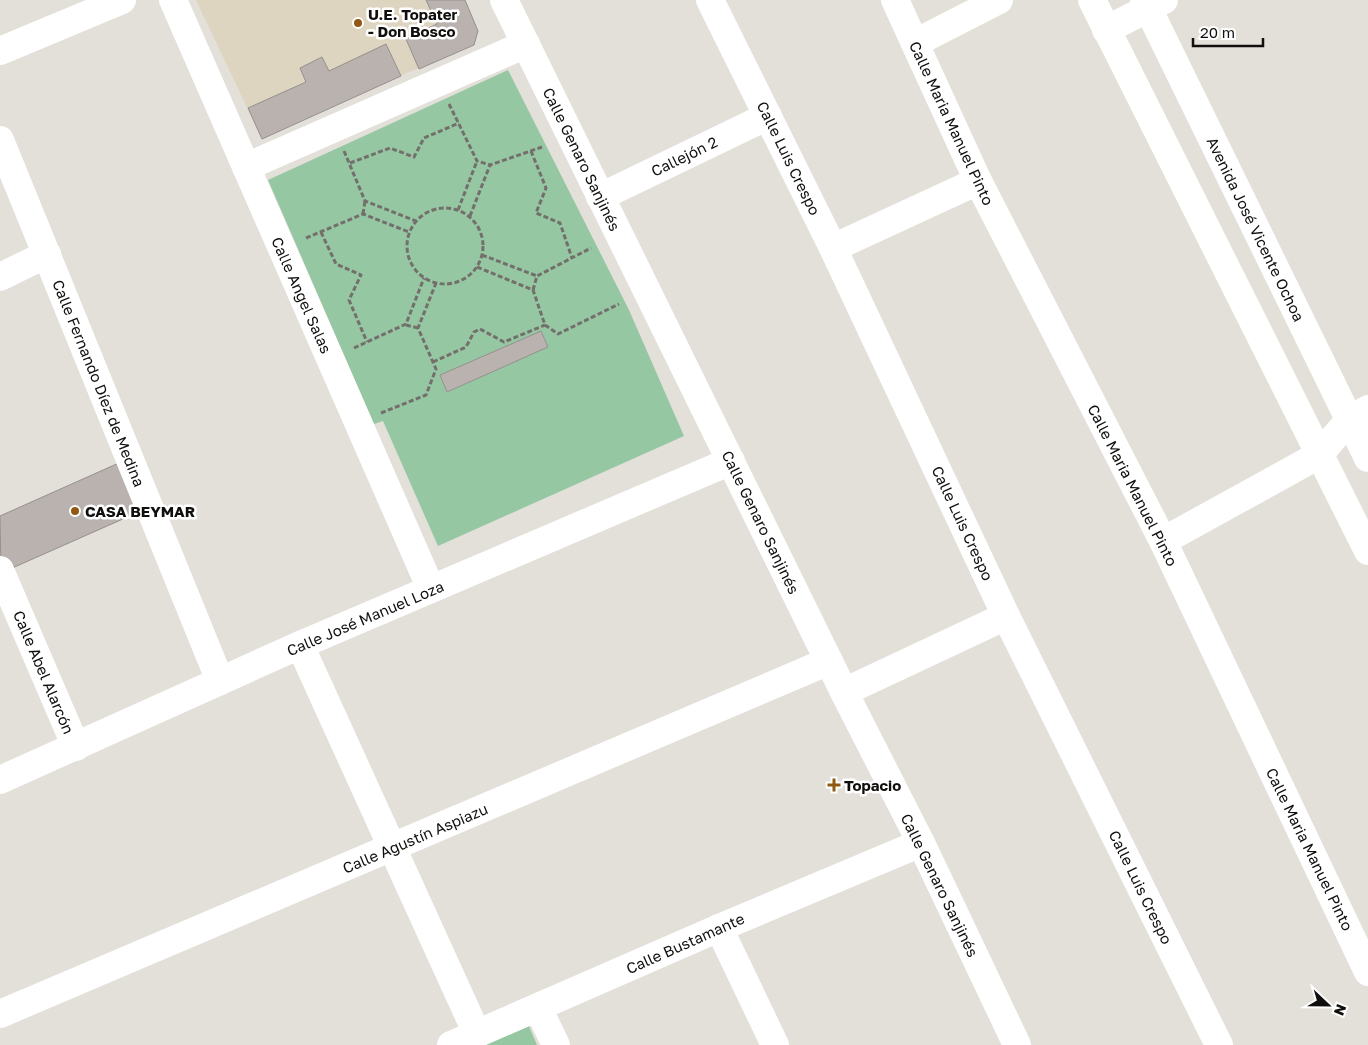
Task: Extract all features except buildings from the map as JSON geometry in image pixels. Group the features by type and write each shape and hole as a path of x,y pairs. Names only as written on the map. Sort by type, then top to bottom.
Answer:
{"street":[{"path":"0,51 122,0"},
{"name":"Calle Angel Salas","path":"172,0 431,589"},
{"name":"Calle Genaro Sanjinés","path":"504,0 844,692 921,843 1017,1045"},
{"name":"Calle Luis Crespo","path":"710,0 833,248 1006,616 1219,1045"},
{"name":"Calle Maria Manuel Pinto","path":"894,0 978,181 1162,541 1368,972"},
{"path":"915,42 999,0"},
{"path":"1092,0 1368,550"},
{"path":"1106,30 1152,3"},
{"name":"Avenida José Vicente Ochoa","path":"1152,3 1359,415 1368,458"},
{"path":"246,167 526,44"},
{"name":"Callejón 2","path":"600,197 768,116"},
{"name":"Calle Fernando Díez de Medina","path":"0,140 220,681"},
{"path":"833,248 978,181"},
{"path":"0,278 47,254"},
{"path":"1162,541 1319,455 1359,415"},
{"name":"Calle José Manuel Loza","path":"0,780 300,645 731,461"},
{"name":"Calle Abel Alarcón","path":"0,570 76,747"},
{"path":"844,692 1006,616"},
{"path":"300,645 477,1034"},
{"name":"Calle Agustín Aspiazu","path":"0,1014 829,661"},
{"name":"Calle Bustamante","path":"451,1045 719,928 921,843"},
{"path":"719,928 776,1045"},
{"path":"538,1008 556,1045"}],"path":[{"path":"448,102 477,161 458,210"},
{"path":"350,163 390,148 414,157 424,138 459,123"},
{"path":"477,161 490,165 542,147"},
{"path":"343,150 365,201 363,214"},
{"path":"530,151 546,188 536,213 560,223 572,258"},
{"path":"470,216 490,165"},
{"path":"365,201 416,221"},
{"path":"438,208 458,210 470,216 481,233 482,255 477,267 462,281 450,284 436,283 424,278 415,269 409,258 407,245 409,232 416,221 427,212 438,208"},
{"path":"300,241 363,214 409,232"},
{"path":"322,232 336,264 361,275 350,300 367,342"},
{"path":"591,248 537,276 533,290 545,325 558,334 619,304"},
{"path":"482,255 537,276"},
{"path":"477,267 533,290"},
{"path":"406,324 424,278"},
{"path":"380,413 426,395 436,369 418,328 436,283"},
{"path":"350,350 406,324 418,328"},
{"path":"433,362 466,347 474,332 480,330 504,342 545,325"}],"shaded area":[{"path":"196,0 465,0 478,31 474,45 400,76 262,139"}],"green space":[{"path":"508,70 629,310 684,436 438,546 383,421 374,424 268,180"},
{"path":"529,1026 537,1045 482,1045"}],"place":[{"name":"U.E. Topater - Don Bosco","path":"358,23"},
{"name":"CASA BEYMAR","path":"75,511"},
{"name":"Topacio","path":"834,785"}]}
